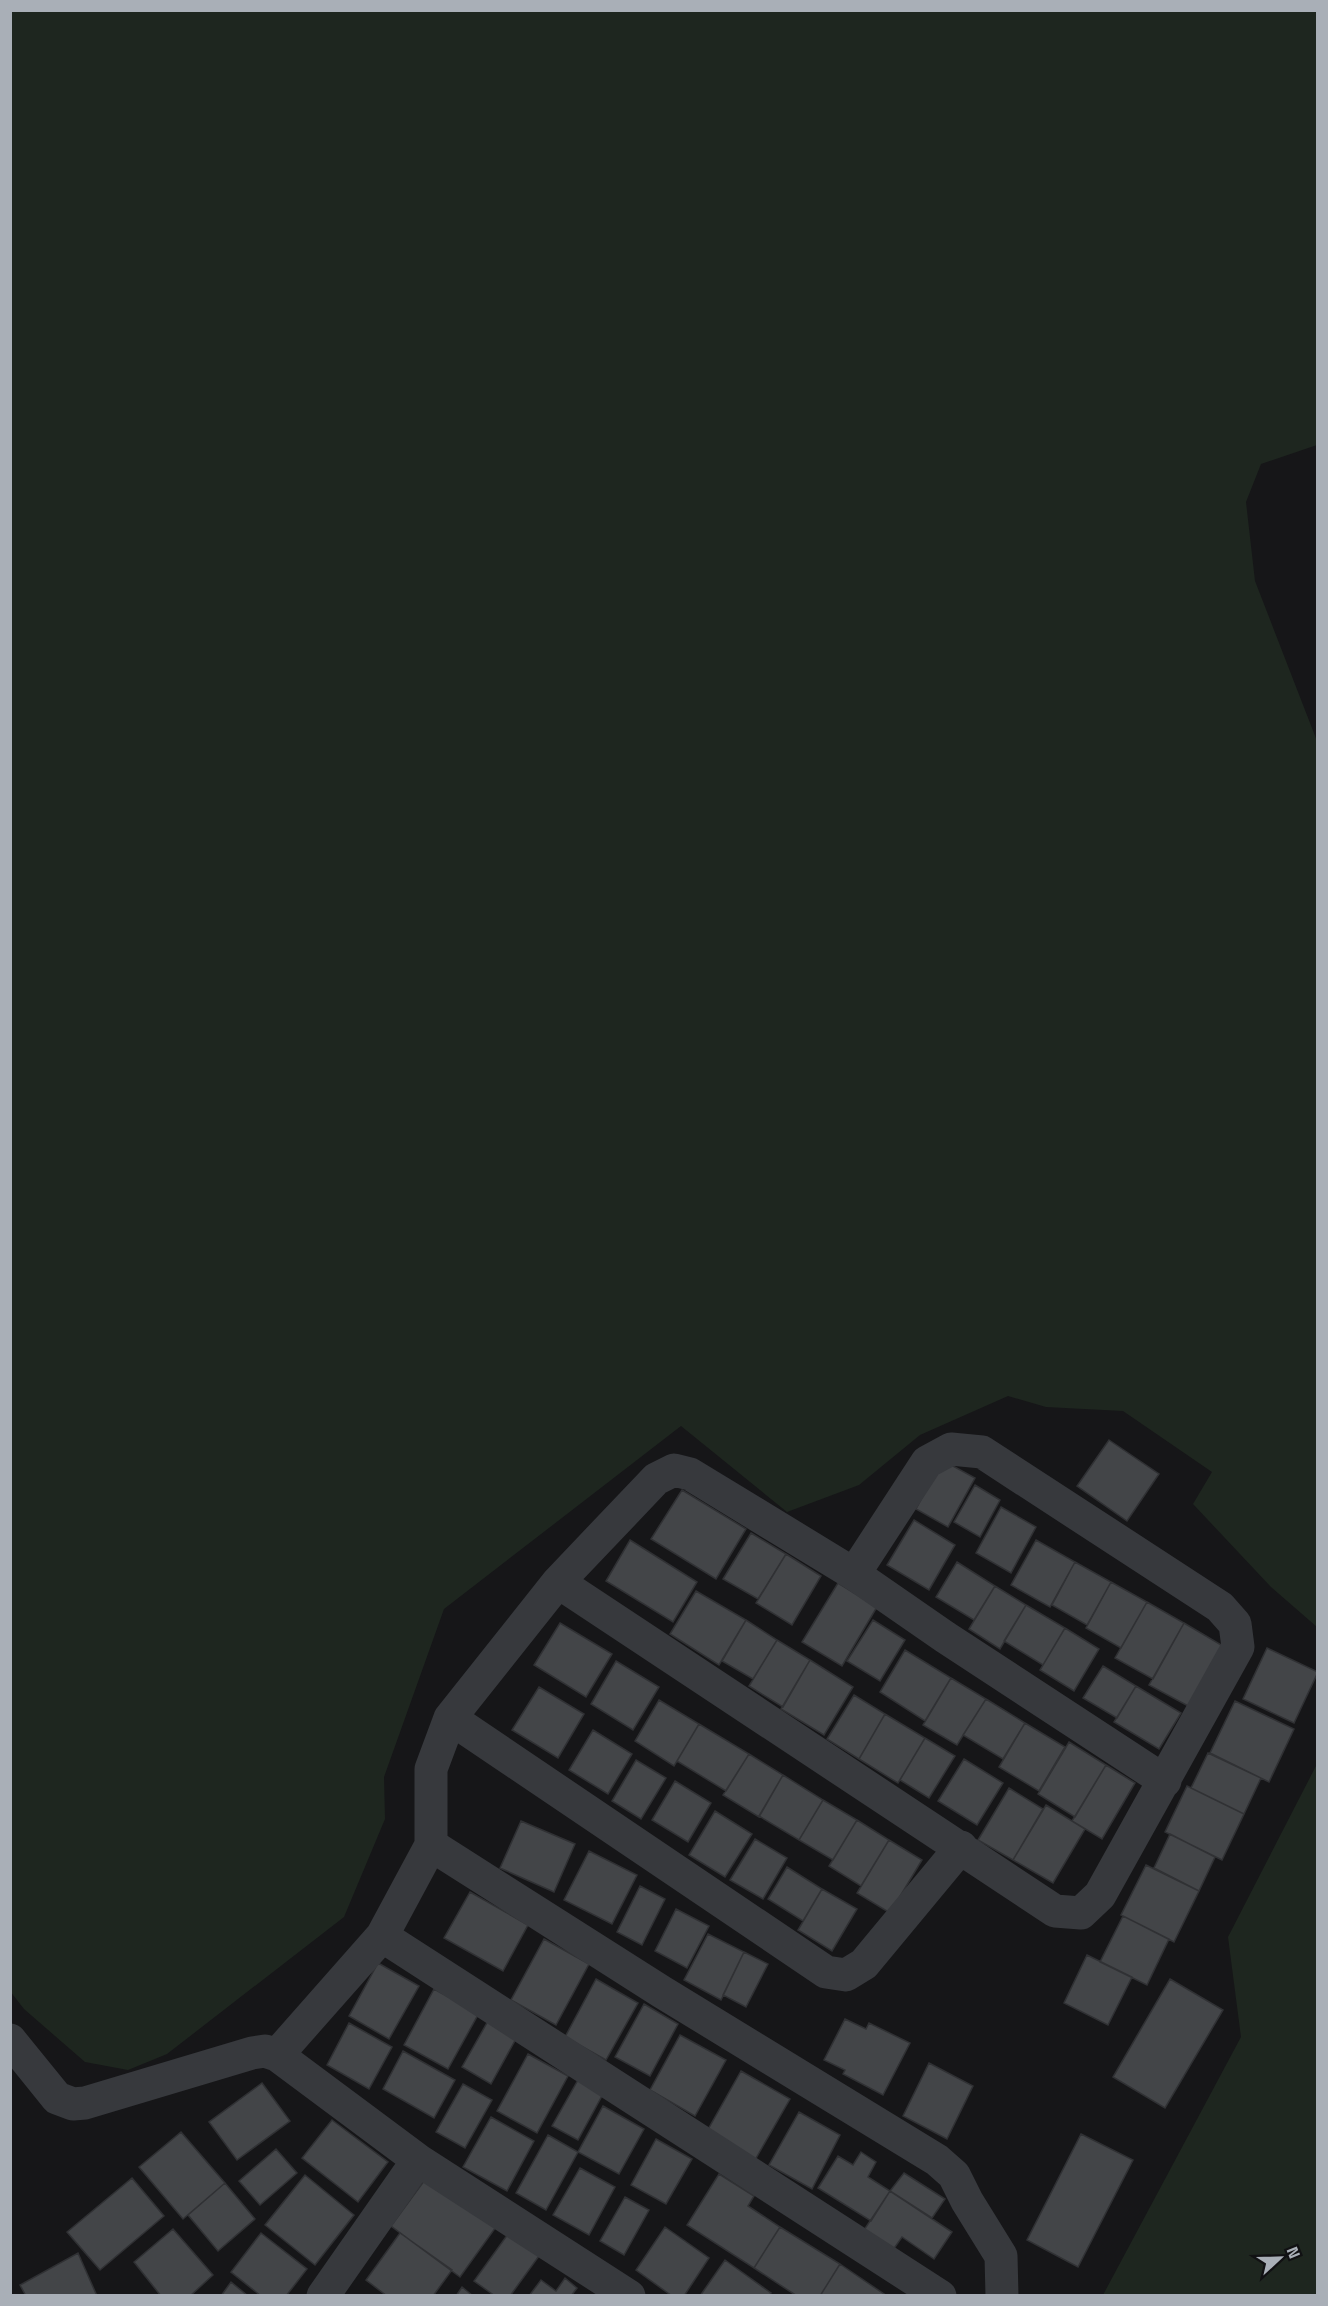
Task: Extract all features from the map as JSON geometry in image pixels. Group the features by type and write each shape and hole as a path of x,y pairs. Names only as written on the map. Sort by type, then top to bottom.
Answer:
{"street":[{"path":"558,1582 1055,1911 1080,1913 1100,1895 1238,1647 1235,1624 1220,1607 982,1452 951,1449 927,1462 854,1574"},
{"path":"277,2055 382,1936 431,1845 431,1769 450,1718 558,1582 656,1479 674,1470 690,1474 854,1574 945,1637 1165,1781"},
{"path":"450,1718 826,1972 846,1975 864,1964 961,1847"},
{"path":"431,1845 662,1992 937,2160 954,2175 967,2201 1001,2256 1002,2295"},
{"path":"382,1936 940,2295"},
{"path":"10,2040 57,2098 73,2104 85,2103 252,2053 265,2051 277,2055 418,2160 629,2295"},
{"path":"326,2295 418,2160"}],"shaded area":[{"path":"11,10 1317,11 1317,445 1261,464 1246,502 1255,581 1317,741 1317,1627 1271,1587 1193,1504 1212,1472 1123,1411 1046,1407 1008,1396 920,1435 859,1485 787,1512 681,1426 444,1609 384,1777 385,1819 344,1917 167,2054 128,2070 85,2062 24,2009 10,1991"},
{"path":"1317,1764 1317,2295 1103,2295 1241,2037 1228,1937"}],"building":[{"path":"1109,1440 1159,1474 1127,1521 1077,1486"},
{"path":"942,1460 975,1478 948,1527 916,1509"},
{"path":"975,1485 1000,1500 980,1537 954,1522"},
{"path":"682,1490 746,1529 716,1579 651,1539"},
{"path":"1001,1507 1036,1527 1011,1573 976,1553"},
{"path":"914,1520 955,1545 929,1590 887,1565"},
{"path":"751,1533 786,1554 758,1599 723,1579"},
{"path":"630,1540 697,1582 673,1622 606,1581"},
{"path":"1036,1540 1075,1562 1050,1607 1011,1585"},
{"path":"786,1554 821,1576 792,1625 756,1603"},
{"path":"957,1562 995,1586 974,1620 936,1597"},
{"path":"1075,1562 1111,1582 1087,1625 1052,1605"},
{"path":"1111,1582 1147,1602 1121,1648 1086,1628"},
{"path":"838,1583 877,1607 842,1666 802,1642"},
{"path":"995,1586 1026,1605 1000,1649 969,1629"},
{"path":"696,1591 746,1620 719,1665 670,1634"},
{"path":"1147,1602 1184,1623 1153,1679 1115,1658"},
{"path":"1026,1605 1065,1628 1043,1665 1004,1641"},
{"path":"746,1620 777,1640 753,1679 722,1661"},
{"path":"873,1620 905,1640 880,1681 847,1661"},
{"path":"560,1623 612,1654 586,1697 534,1665"},
{"path":"1184,1623 1223,1646 1190,1707 1149,1685"},
{"path":"1065,1628 1099,1649 1074,1691 1040,1670"},
{"path":"777,1640 810,1660 783,1707 749,1686"},
{"path":"1267,1648 1318,1672 1294,1723 1243,1699"},
{"path":"905,1650 951,1678 925,1721 880,1692"},
{"path":"810,1660 853,1687 824,1735 781,1709"},
{"path":"616,1661 659,1687 633,1730 591,1704"},
{"path":"1103,1666 1136,1686 1117,1718 1083,1698"},
{"path":"951,1678 986,1699 957,1745 923,1725"},
{"path":"1136,1686 1181,1713 1159,1749 1114,1722"},
{"path":"539,1687 584,1714 558,1758 512,1730"},
{"path":"854,1695 885,1714 859,1759 827,1739"},
{"path":"986,1699 1025,1723 1003,1759 963,1735"},
{"path":"659,1700 699,1724 674,1766 635,1741"},
{"path":"1235,1701 1294,1729 1269,1782 1210,1753"},
{"path":"885,1714 925,1738 898,1783 859,1759"},
{"path":"1025,1723 1065,1747 1039,1791 999,1767"},
{"path":"699,1724 749,1754 726,1791 677,1761"},
{"path":"593,1730 632,1754 608,1794 569,1770"},
{"path":"925,1738 955,1756 929,1798 900,1780"},
{"path":"1069,1742 1106,1765 1075,1817 1038,1794"},
{"path":"1208,1753 1261,1778 1244,1814 1191,1788"},
{"path":"749,1754 783,1775 759,1817 723,1795"},
{"path":"964,1759 1003,1783 977,1825 938,1801"},
{"path":"636,1760 666,1778 641,1819 612,1801"},
{"path":"1106,1765 1135,1783 1102,1839 1072,1821"},
{"path":"783,1775 823,1800 799,1840 759,1816"},
{"path":"675,1781 711,1803 688,1842 652,1820"},
{"path":"1187,1786 1244,1814 1222,1860 1165,1832"},
{"path":"1009,1788 1043,1809 1013,1860 978,1840"},
{"path":"823,1800 857,1820 833,1860 799,1840"},
{"path":"1046,1805 1085,1829 1053,1883 1013,1860"},
{"path":"715,1811 752,1834 725,1877 689,1855"},
{"path":"857,1820 889,1840 861,1886 829,1866"},
{"path":"521,1821 575,1844 554,1892 500,1868"},
{"path":"1170,1834 1215,1857 1199,1891 1154,1868"},
{"path":"755,1839 787,1858 763,1899 730,1880"},
{"path":"889,1840 922,1860 890,1913 857,1893"},
{"path":"589,1851 637,1875 612,1924 564,1900"},
{"path":"1146,1865 1199,1891 1174,1942 1121,1915"},
{"path":"787,1867 822,1889 803,1921 768,1899"},
{"path":"640,1886 665,1899 642,1945 617,1932"},
{"path":"822,1889 857,1909 832,1951 798,1930"},
{"path":"470,1892 528,1925 503,1971 444,1938"},
{"path":"676,1909 709,1926 687,1968 655,1951"},
{"path":"1123,1916 1169,1939 1147,1985 1100,1962"},
{"path":"708,1934 744,1952 721,2000 684,1980"},
{"path":"544,1939 589,1964 556,2025 511,2000"},
{"path":"744,1952 768,1964 746,2007 723,1995"},
{"path":"1087,1955 1132,1977 1108,2025 1064,2003"},
{"path":"378,1963 419,1986 389,2039 349,2016"},
{"path":"596,1979 638,2003 606,2060 565,2037"},
{"path":"1170,1979 1223,2010 1165,2108 1113,2077"},
{"path":"434,1989 479,2013 448,2069 404,2045"},
{"path":"644,2004 678,2024 650,2076 615,2057"},
{"path":"845,2019 866,2029 869,2023 910,2043 883,2095 843,2074 845,2070 824,2060"},
{"path":"488,2021 517,2037 491,2084 462,2067"},
{"path":"349,2023 392,2047 369,2089 327,2065"},
{"path":"680,2035 726,2060 695,2116 650,2090"},
{"path":"403,2051 455,2080 434,2118 383,2089"},
{"path":"528,2054 568,2076 537,2133 497,2111"},
{"path":"929,2063 973,2086 947,2139 903,2116"},
{"path":"741,2071 790,2099 755,2160 706,2133"},
{"path":"578,2080 603,2094 578,2140 552,2126"},
{"path":"262,2083 290,2121 237,2160 209,2122"},
{"path":"463,2084 492,2100 465,2148 436,2132"},
{"path":"603,2106 644,2129 619,2174 578,2152"},
{"path":"799,2112 840,2135 812,2189 769,2165"},
{"path":"491,2117 534,2141 507,2191 463,2167"},
{"path":"332,2120 388,2162 358,2202 302,2158"},
{"path":"181,2132 225,2183 183,2219 139,2167"},
{"path":"1081,2134 1133,2160 1078,2267 1027,2240"},
{"path":"548,2135 578,2152 546,2210 516,2193"},
{"path":"656,2139 692,2159 666,2204 631,2185"},
{"path":"276,2149 297,2173 260,2205 239,2181"},
{"path":"861,2152 876,2162 868,2177 890,2191 871,2221 818,2188 838,2156 853,2165"},
{"path":"580,2168 615,2187 589,2235 553,2215"},
{"path":"904,2173 945,2199 932,2218 890,2191"},
{"path":"719,2174 754,2196 748,2206 780,2227 754,2268 687,2225"},
{"path":"305,2175 354,2215 315,2265 265,2225"},
{"path":"427,2177 496,2227 460,2277 391,2226"},
{"path":"132,2178 164,2216 100,2270 67,2232"},
{"path":"225,2183 255,2219 218,2251 188,2215"},
{"path":"890,2191 952,2232 934,2259 902,2237 893,2250 864,2230"},
{"path":"625,2197 649,2210 624,2255 600,2241"},
{"path":"665,2227 709,2258 684,2296 672,2296 636,2270"},
{"path":"780,2227 840,2264 820,2296 797,2296 754,2268"},
{"path":"173,2229 213,2275 190,2296 161,2296 134,2262"},
{"path":"261,2233 307,2269 286,2296 261,2296 231,2272"},
{"path":"400,2233 452,2270 433,2296 387,2296 366,2280"},
{"path":"508,2234 539,2256 510,2296 495,2296 474,2281"},
{"path":"78,2253 97,2296 26,2296 20,2285"},
{"path":"725,2260 771,2293 769,2296 700,2296"},
{"path":"840,2264 887,2296 820,2296"},
{"path":"565,2278 577,2288 571,2296 529,2296 541,2280 556,2291"},
{"path":"231,2282 248,2296 221,2296"},
{"path":"462,2287 473,2296 456,2296"}]}
